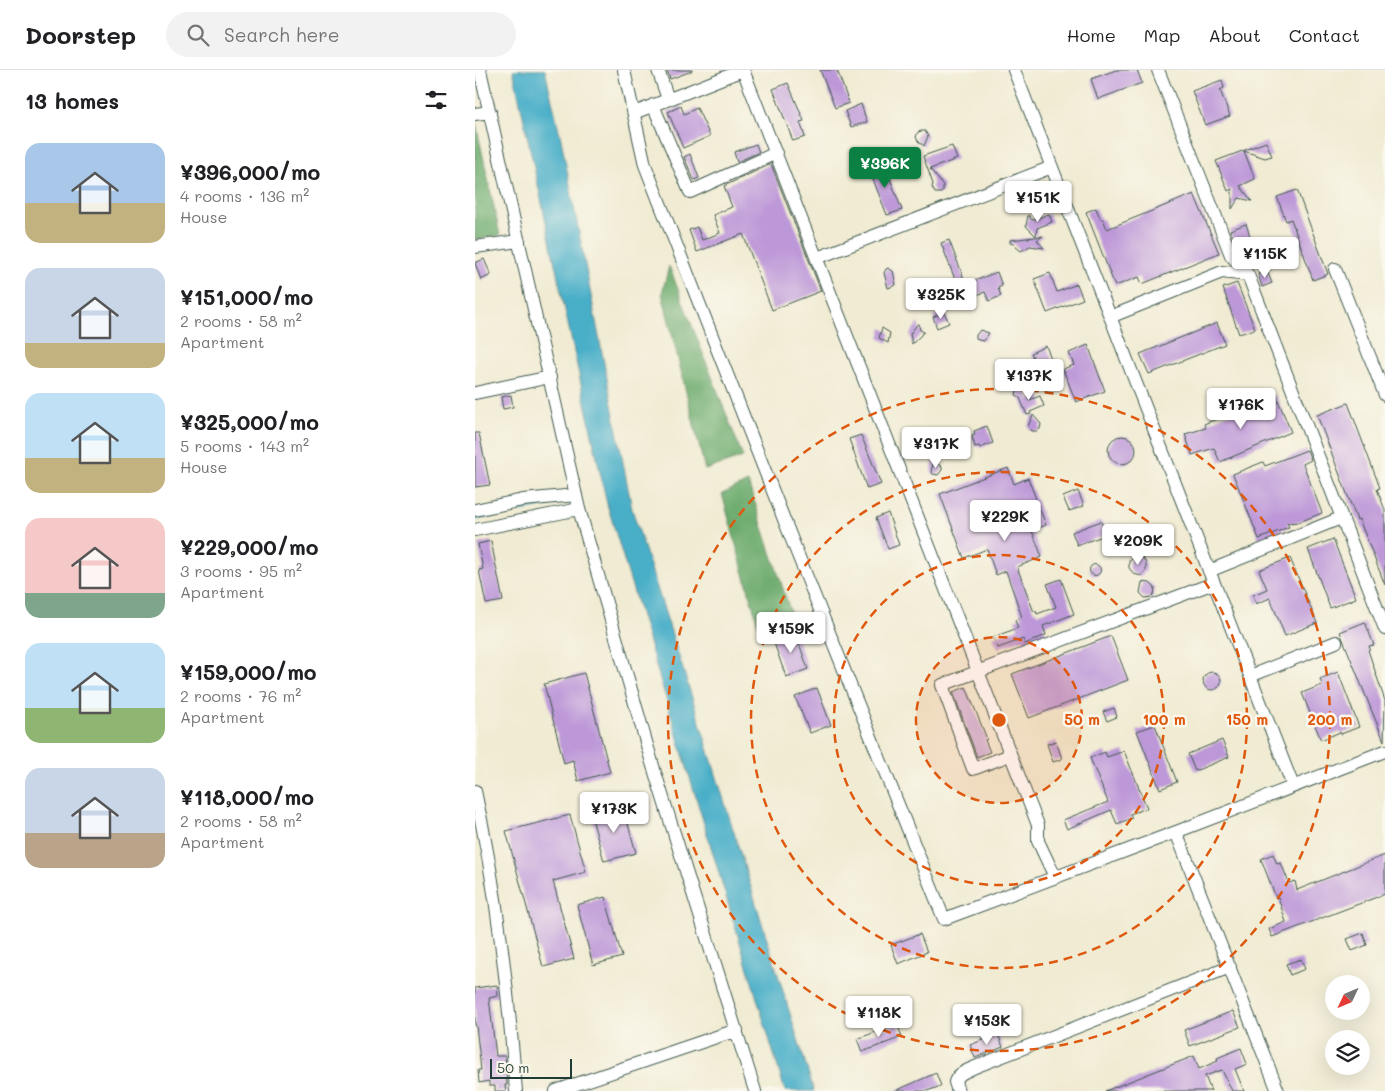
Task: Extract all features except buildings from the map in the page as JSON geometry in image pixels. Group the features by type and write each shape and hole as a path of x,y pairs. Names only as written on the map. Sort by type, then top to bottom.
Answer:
{"street":[{"path":"480,70 579,509 653,766 755,1091"},
{"path":"624,70 645,165 797,554 944,919 1385,751"},
{"path":"657,70 668,99"},
{"path":"634,113 668,99 713,76 743,70 1011,755 1038,825 1038,842 1055,878"},
{"path":"1014,70 1293,786"},
{"path":"1158,70 1231,255 1248,275 1385,629"},
{"path":"653,105 689,192 776,153"},
{"path":"475,114 490,112"},
{"path":"817,258 1052,167"},
{"path":"475,247 519,241"},
{"path":"1335,270 1385,395"},
{"path":"1110,317 1222,272 1248,275"},
{"path":"475,393 550,377"},
{"path":"475,510 523,500 576,495"},
{"path":"475,530 579,509"},
{"path":"1011,755 973,769 942,685 1211,577 1341,518"},
{"path":"1250,676 1336,642"},
{"path":"475,791 485,840 509,1001 516,1091"},
{"path":"1176,832 1278,1091"},
{"path":"958,1091 955,1082 957,1078 975,1067 1230,967"},
{"path":"556,1091 737,1030"}],"green space":[{"path":"475,119 500,235 475,240"},
{"path":"669,266 743,457 705,470 662,293"},
{"path":"748,482 791,613 758,625 722,494"}],"water":[{"path":"513,70 545,70 561,139 632,509 814,1091 785,1091 607,504"}],"waterway":[{"path":"475,519 556,503"}]}
